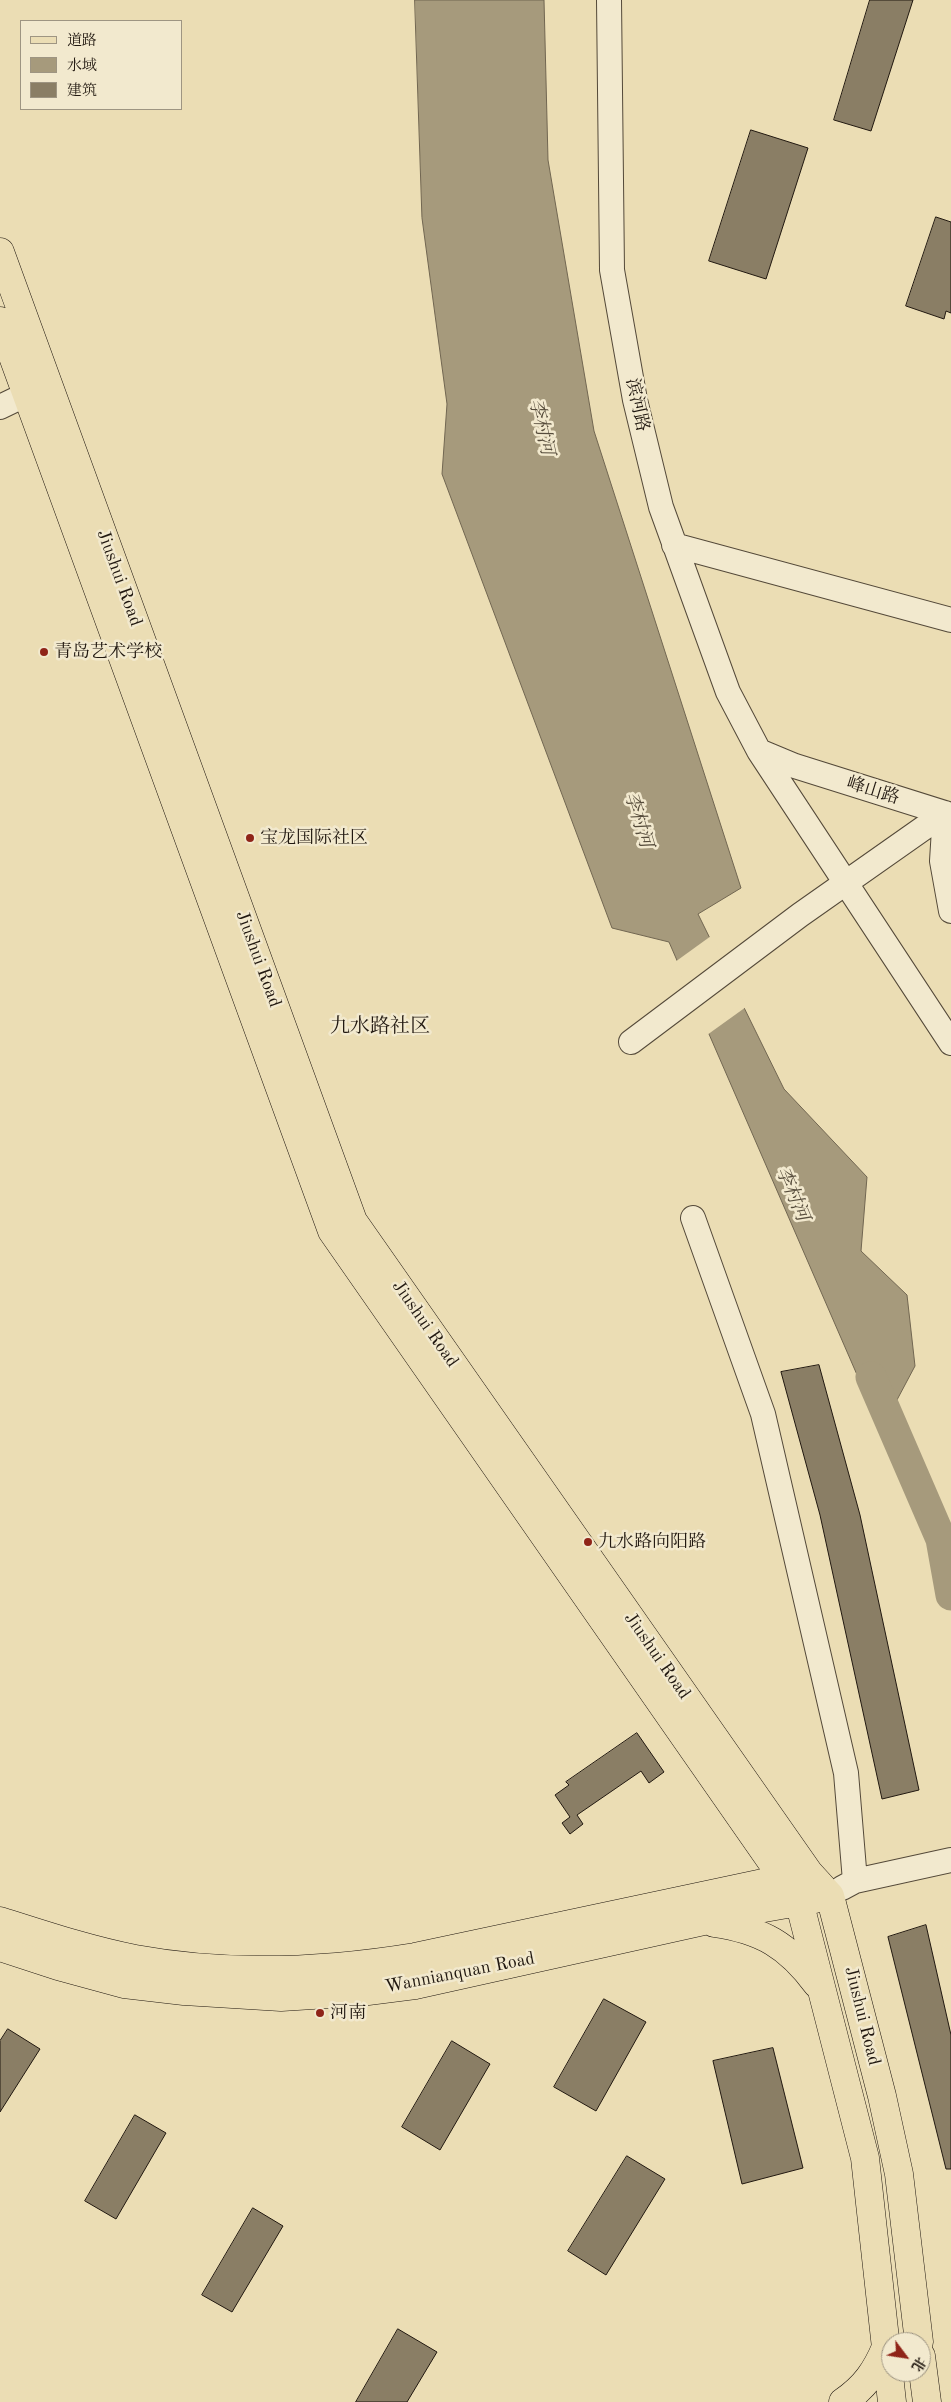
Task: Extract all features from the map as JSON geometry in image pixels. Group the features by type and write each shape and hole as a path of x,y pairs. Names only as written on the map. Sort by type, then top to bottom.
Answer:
{"main road":[{"name":"Jiushui Road","path":"0,252 353,1220 796,1876 799,1902 865,2158 884,2332"},
{"name":"Jiushui Road","path":"0,321 332,1232 796,1876 830,1896 882,2096 899,2174 918,2332"},
{"name":"Wannianquan Road","path":"0,1921 67,1942 135,1959 194,1966 291,1970 367,1965 415,1957 796,1876"},
{"name":"Wannianquan Road","path":"0,1947 58,1966 124,1984 184,1991 281,1997 360,1992 415,1984 830,1896"},
{"path":"705,1921 742,1927 774,1941 804,1967 822,1991"},
{"path":"843,2402 858,2392 872,2376 881,2357"},
{"name":"Jiushui Road","path":"890,2382 892,2402"},
{"path":"924,2382 926,2402"}],"street":[{"name":"滨河路","path":"609,0 612,270 635,400 661,507 728,692 760,751 951,1044"},
{"path":"0,407 27,394"},
{"path":"674,545 951,620"},
{"name":"峰山路","path":"760,751 795,766 948,814"},
{"path":"631,1042 800,915 948,814"},
{"path":"948,814 942,861 951,911"},
{"path":"693,1218 763,1414 846,1774 855,1880"},
{"path":"796,1876 855,1880 951,1860"},
{"path":"830,1896 855,1880"}],"water":[{"path":"415,0 544,0 548,160 594,431 741,888 698,914 784,1089 867,1177 861,1251 907,1295 915,1366 881,1430 669,942 612,928 442,474 447,404 422,218"}],"pier":[{"path":"711,936 746,1007 707,1035 675,962"}],"building":[{"path":"870,0 913,0 871,131 834,120"},
{"path":"751,130 808,148 766,279 709,261"},
{"path":"936,217 951,222 951,313 946,311 944,319 906,306"},
{"path":"819,1365 860,1515 919,1790 882,1799 820,1515 781,1372"},
{"path":"637,1733 664,1772 649,1783 641,1771 577,1815 583,1824 570,1834 562,1823 570,1817 555,1795 569,1785 566,1782"},
{"path":"926,1925 951,2035 951,2169 946,2169 888,1937"},
{"path":"604,1999 646,2022 596,2111 554,2087"},
{"path":"8,2029 40,2049 0,2112 0,2041"},
{"path":"452,2041 490,2064 440,2150 402,2127"},
{"path":"773,2048 803,2168 742,2184 713,2061"},
{"path":"135,2115 166,2133 116,2219 85,2201"},
{"path":"627,2156 665,2179 606,2275 568,2251"},
{"path":"253,2208 283,2226 232,2312 202,2295"},
{"path":"398,2329 437,2352 407,2402 356,2402"}],"waterway":[{"name":"李村河","path":"871,1377 941,1539 951,1595"}],"place":[{"name":"青岛艺术学校","path":"44,652"},
{"name":"宝龙国际社区","path":"250,838"},
{"name":"九水路向阳路","path":"588,1542"},
{"name":"河南","path":"320,2013"}],"district":[{"name":"九水路社区","path":"380,1027"}]}
